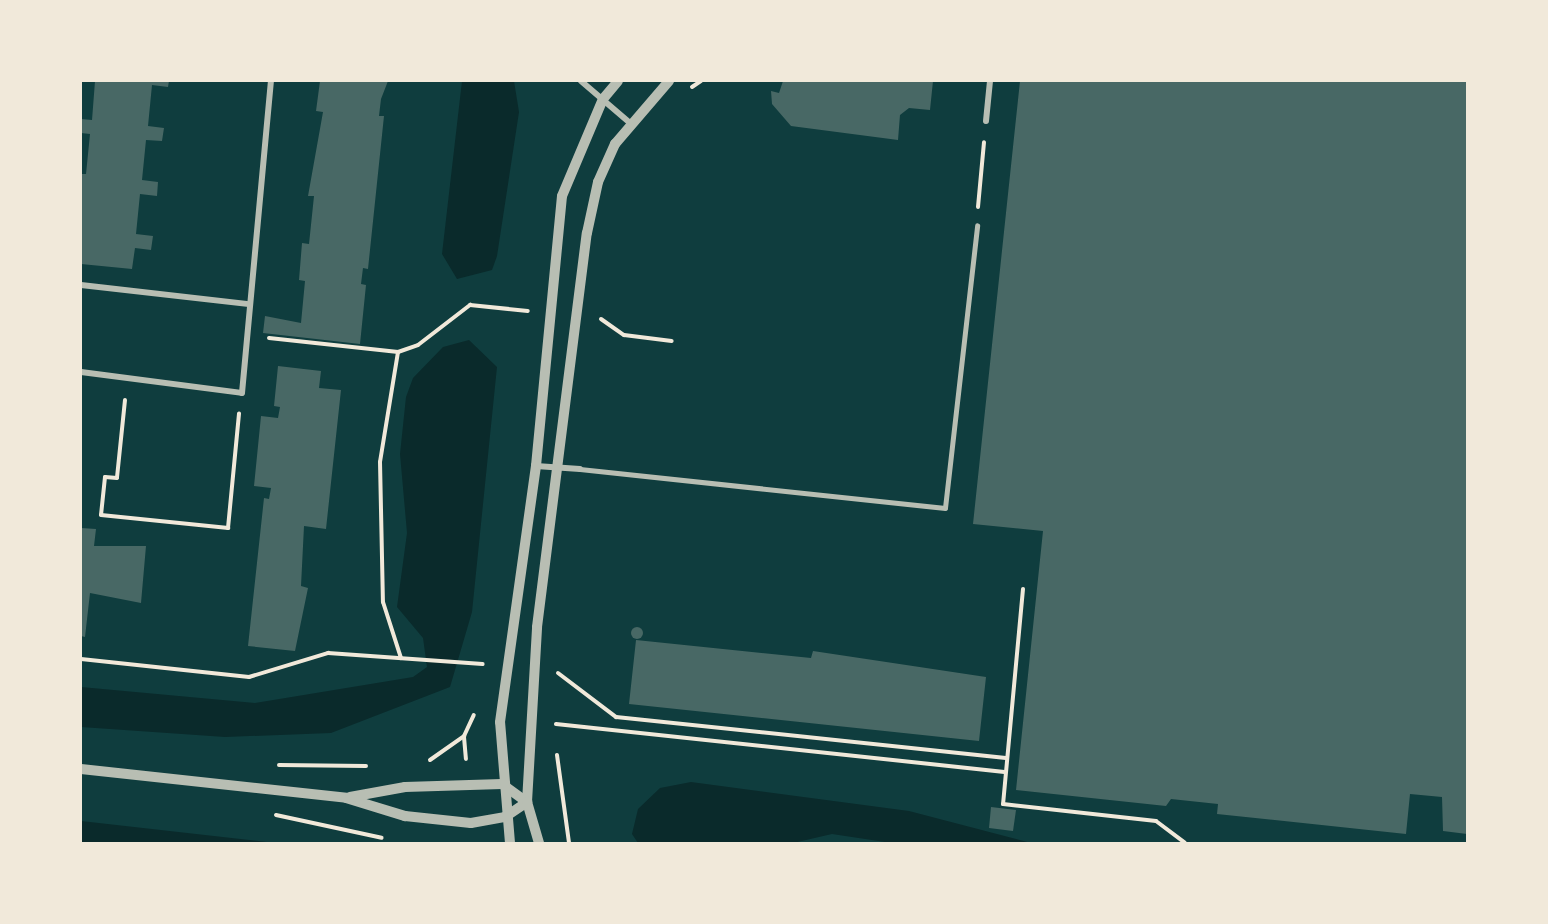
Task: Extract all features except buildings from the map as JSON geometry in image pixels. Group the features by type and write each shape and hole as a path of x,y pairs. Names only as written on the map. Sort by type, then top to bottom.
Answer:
{"street":[{"path":"81,372 242,393 271,81"},
{"path":"581,81 630,123"},
{"path":"510,843 502,783 500,722 536,466 562,196 603,99 618,81"},
{"path":"539,843 527,802 536,669 587,233 598,182 630,123 669,81"},
{"path":"986,121 990,81"},
{"path":"81,285 249,304"},
{"path":"536,466 580,469"},
{"path":"81,769 247,784 346,798 416,817 471,823 505,817 527,802"},
{"path":"346,798 405,787 502,783 527,802"}],"lane":[{"path":"580,469 945,508 977,226"}],"path":[{"path":"689,89 701,81"},
{"path":"977,226 986,121"},
{"path":"247,336 398,352 418,345 470,305 551,313"},
{"path":"595,329 597,307"},
{"path":"596,317 624,335 672,341"},
{"path":"398,352 380,462 383,602 402,658"},
{"path":"127,379 117,478 105,477 101,515 228,528 242,393"},
{"path":"1023,589 1004,772 1003,804 1156,821 1185,843"},
{"path":"81,659 249,676 328,653 466,663"},
{"path":"553,682 556,659"},
{"path":"536,669 555,671 616,717 1006,758"},
{"path":"555,713 556,735"},
{"path":"418,763 429,762 464,736 472,719"},
{"path":"556,724 1004,772"},
{"path":"557,746 569,843"},
{"path":"247,784 283,762 373,767"}],"water":[{"path":"462,81 514,81 519,112 497,256 492,270 457,279 442,254"},
{"path":"469,340 497,367 472,612 450,687 331,733 225,737 81,727 81,687 255,703 413,677 427,667 423,638 397,607 407,533 400,454 406,397 413,378 443,347"},
{"path":"691,782 909,811 1031,843 885,842 832,834 793,843 638,843 632,834 638,809 660,788"},
{"path":"81,821 275,843 81,843"}]}
